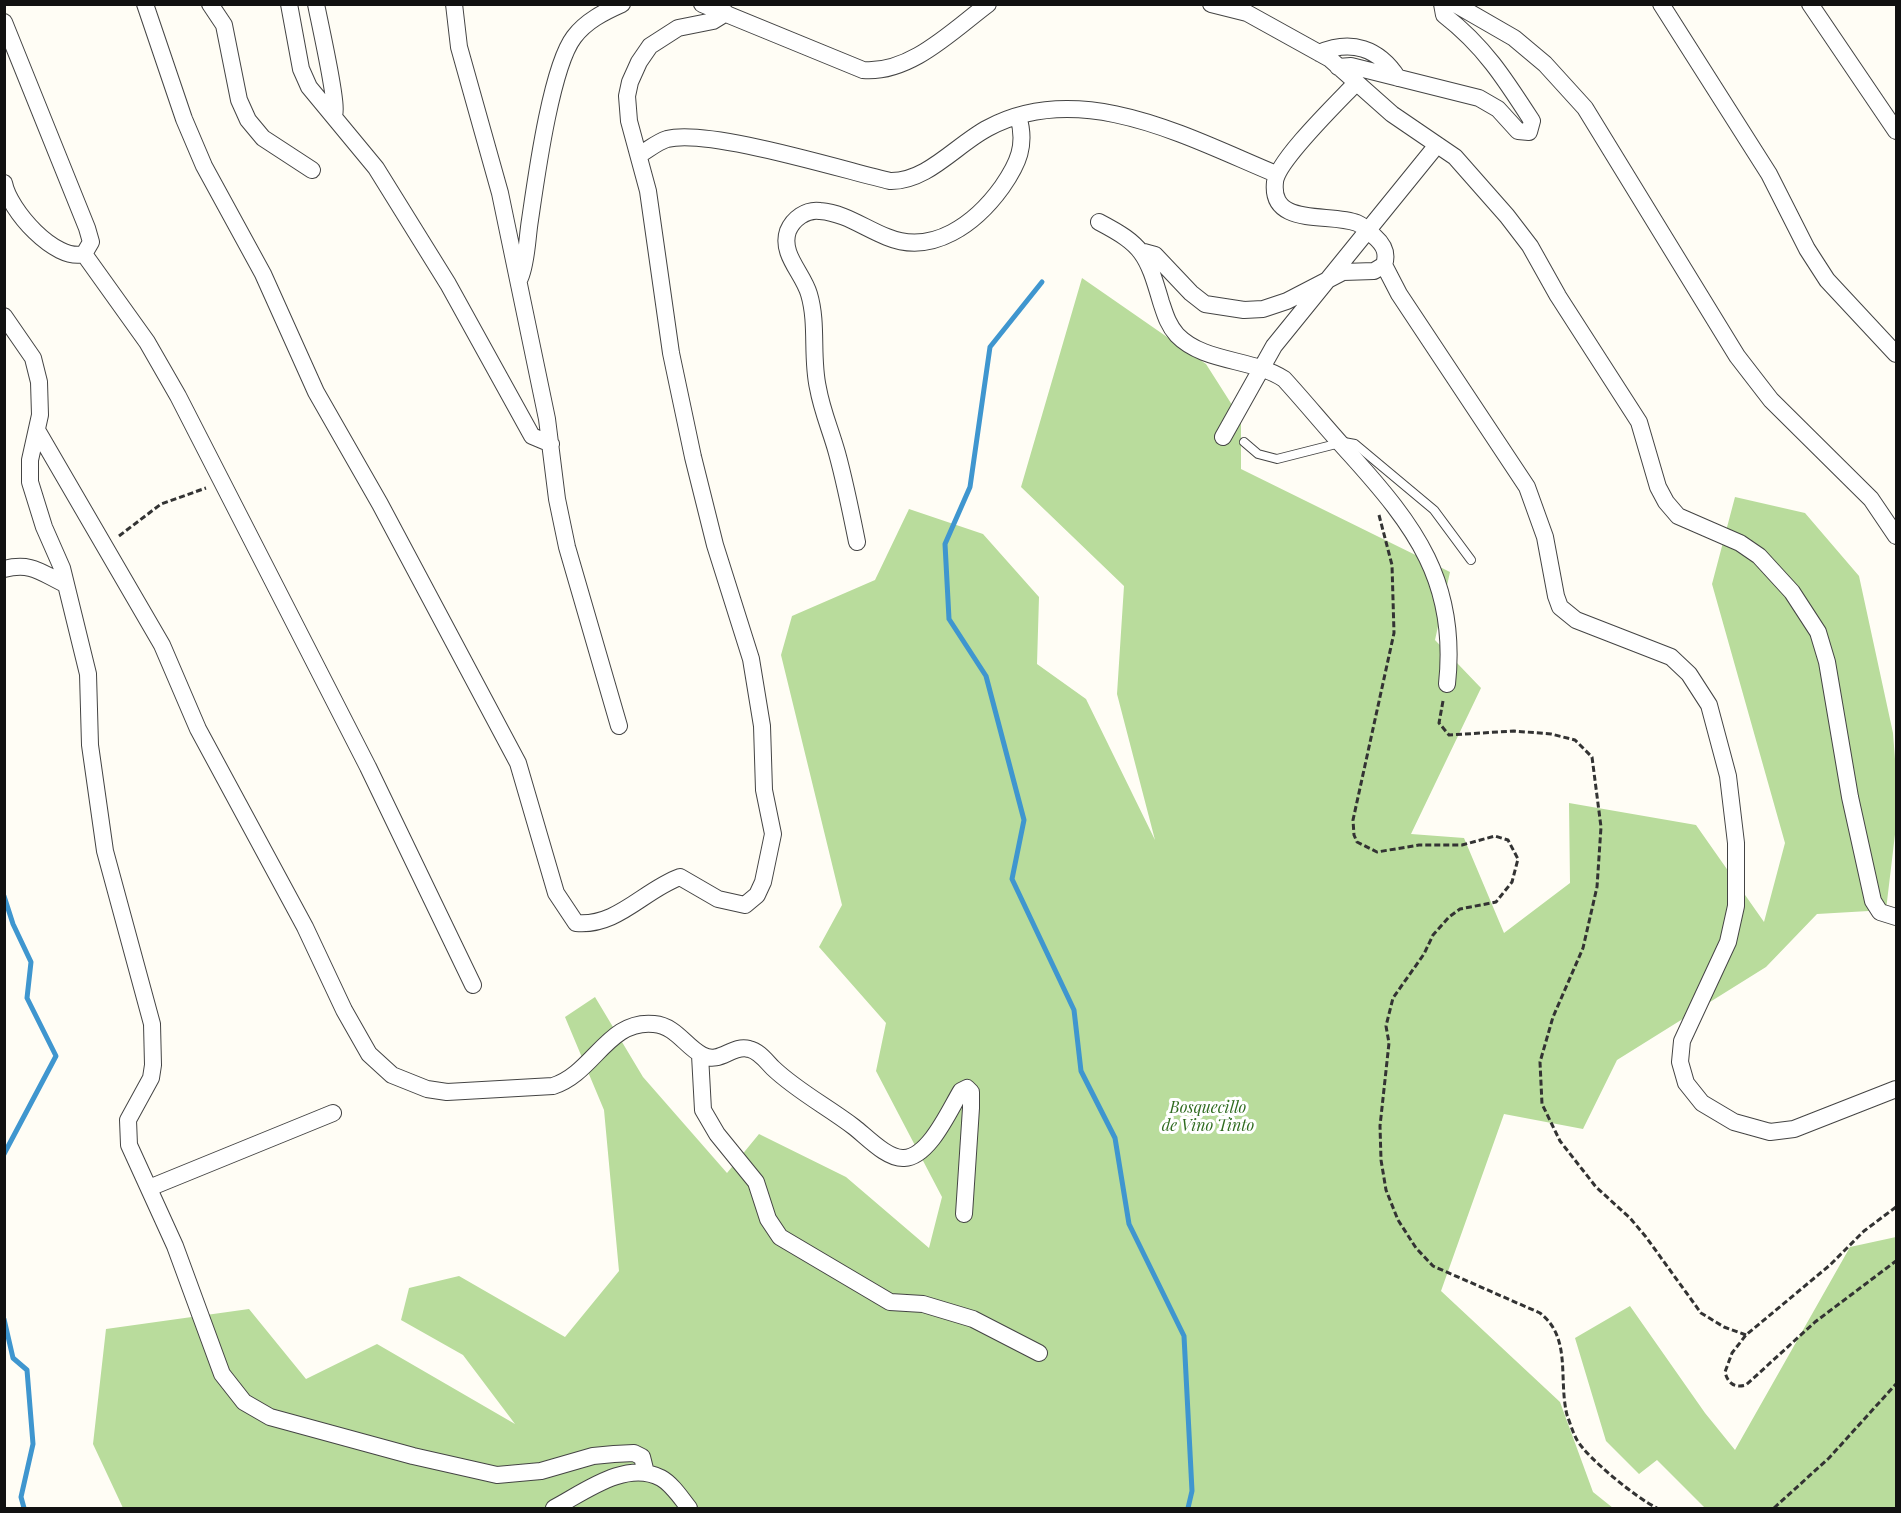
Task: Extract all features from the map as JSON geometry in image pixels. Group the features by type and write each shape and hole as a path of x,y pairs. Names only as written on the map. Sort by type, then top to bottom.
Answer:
{"street":[{"path":"145,4 184,119 204,166 263,274 316,392 380,504 518,763 556,893 576,923 589,924 609,919 665,882 680,877 718,899 745,905 757,895 763,882 773,834 764,790 765,745 751,659 715,545 693,457 671,353 648,190 629,121 627,96 630,82 639,62 650,46 678,28 713,21 726,13"},
{"path":"210,4 224,25 240,100 248,120 263,138 312,170"},
{"path":"289,4 301,69 309,87 376,168 448,284 532,436 551,444"},
{"path":"316,4 326,60 335,93 337,111 334,115"},
{"path":"454,4 459,47 490,150 551,444 557,499 567,547 620,726"},
{"path":"517,281 521,276 549,112 562,62 572,39 584,26 622,4"},
{"path":"702,4 850,65 873,71 899,66 988,4"},
{"path":"1211,4 1247,12 1319,53 1392,114 1455,157 1479,182 1530,246 1558,296 1639,422 1658,487 1666,502 1678,516 1740,543 1759,556 1792,592 1818,632 1827,662 1850,797 1873,901 1880,912 1896,917"},
{"path":"1338,67 1351,66 1479,98 1498,109 1518,131 1525,133 1531,129 1532,121 1495,63 1444,15 1442,4"},
{"path":"1455,4 1514,38 1545,64 1586,108 1737,356 1771,400 1871,499 1896,536"},
{"path":"1661,4 1769,174 1807,249 1827,280 1896,354"},
{"path":"1810,4 1896,131"},
{"path":"4,22 87,228 91,242 84,254"},
{"path":"1319,53 1338,45 1362,48 1398,78"},
{"path":"1143,252 1155,255 1205,304 1228,309 1263,309 1287,301 1343,272 1374,271 1384,265 1387,256 1383,244 1368,230 1351,222 1296,215 1282,208 1274,192 1276,174 1311,130 1355,84"},
{"path":"639,155 667,139 700,139 776,153 890,181 902,181 922,172 986,129 1018,116 1078,108 1154,124 1276,174"},
{"path":"857,542 837,452 817,385 810,296 787,248 788,230 798,217 819,210 851,220 900,241 922,243 941,239 978,216 1016,166 1022,144 1018,116"},
{"path":"1222,437 1274,345 1437,145"},
{"path":"4,183 21,215 43,239 69,255 84,254"},
{"path":"1099,222 1127,237 1143,252 1152,272 1167,321 1178,336 1194,347 1262,368 1284,379 1394,504 1433,573 1448,628 1447,684"},
{"path":"84,254 147,342 373,777 473,985"},
{"path":"1384,265 1411,312 1527,487 1545,537 1560,607 1576,620 1671,657 1689,674 1709,705 1728,776 1736,843 1736,906 1728,942 1682,1041 1680,1062 1686,1083 1702,1103 1734,1122 1770,1132 1794,1129 1896,1089"},
{"path":"4,316 33,358 39,382 37,430 30,460 30,482 66,584 88,674 90,746 105,851 152,1024 154,1046 151,1078 128,1120 127,1132 135,1161 175,1246 222,1374 244,1402 270,1417 413,1456 497,1475 541,1471 593,1456 630,1453 642,1457 646,1473"},
{"path":"37,430 162,645 198,729 305,927 344,1010 369,1054 387,1071 410,1084 447,1092 554,1086 580,1072 606,1042 620,1031 638,1025 655,1024 675,1031 700,1055 716,1058 742,1047 752,1049 782,1077 895,1157 904,1158 915,1155 931,1142 961,1091 969,1089 971,1108 964,1214"},
{"path":"4,569 23,565 34,567 66,584"},
{"path":"700,1055 703,1110 717,1134 756,1182 768,1219 780,1237 890,1302 923,1304 973,1319 1039,1353"},
{"path":"149,1188 333,1113"},
{"path":"554,1509 606,1480 627,1474 646,1473 662,1478 688,1509"}],"lane":[{"path":"1244,442 1258,454 1277,459 1348,441 1355,444 1416,494 1449,528 1471,560"}],"path":[{"path":"103,546 161,504 190,492 223,485"},
{"path":"1378,514 1392,565 1394,633 1353,820 1354,835 1363,847 1377,852 1419,845 1462,845 1495,837 1508,840 1518,859 1512,882 1496,902 1460,909 1439,926 1389,1007 1386,1026 1389,1043 1379,1143 1386,1190 1407,1234 1433,1266 1540,1313 1553,1325 1561,1343 1564,1402 1578,1442 1637,1496 1657,1509"},
{"path":"1447,684 1438,718 1441,728 1449,735 1514,731 1551,734 1575,740 1592,757 1601,827 1598,887 1583,948 1560,999 1540,1062 1542,1104 1560,1141 1596,1187 1635,1224 1701,1313 1724,1327 1746,1335"},
{"path":"1896,1207 1864,1231 1830,1265 1746,1335 1732,1353 1726,1366 1726,1378 1735,1386 1746,1384 1815,1323 1896,1261"},
{"path":"1774,1509 1830,1458 1896,1384"}],"green space":[{"name":"Bosquecillo de Vino Tinto","path":"1082,278 1206,364 1241,419 1241,469 1450,572 1435,640 1481,688 1411,834 1464,838 1504,933 1570,883 1569,803 1696,825 1764,922 1785,843 1712,584 1735,497 1805,513 1859,576 1893,733 1896,826 1886,910 1817,914 1766,967 1617,1060 1583,1129 1504,1114 1441,1291 1560,1402 1593,1492 1613,1508 123,1508 93,1444 106,1329 249,1309 306,1379 377,1344 515,1424 463,1355 401,1320 409,1288 459,1276 565,1337 619,1271 604,1110 565,1017 595,997 643,1077 727,1173 759,1134 846,1177 929,1248 942,1197 876,1071 886,1023 819,947 842,905 781,655 792,616 875,580 909,509 983,534 1039,597 1037,664 1086,699 1155,840 1117,694 1124,586 1021,487"},
{"path":"1896,1237 1896,1508 1705,1508 1657,1460 1639,1474 1606,1441 1575,1338 1630,1306 1705,1413 1735,1450 1850,1247"}],"waterway":[{"path":"1042,282 990,347 970,487 945,544 949,619 986,676 1024,820 1012,879 1074,1010 1081,1071 1115,1138 1129,1224 1184,1336 1192,1491 1188,1508"},
{"path":"4,896 13,924 31,962 27,998 56,1056 4,1154"},
{"path":"4,1319 13,1358 27,1370 33,1444 21,1497 24,1508"}]}
